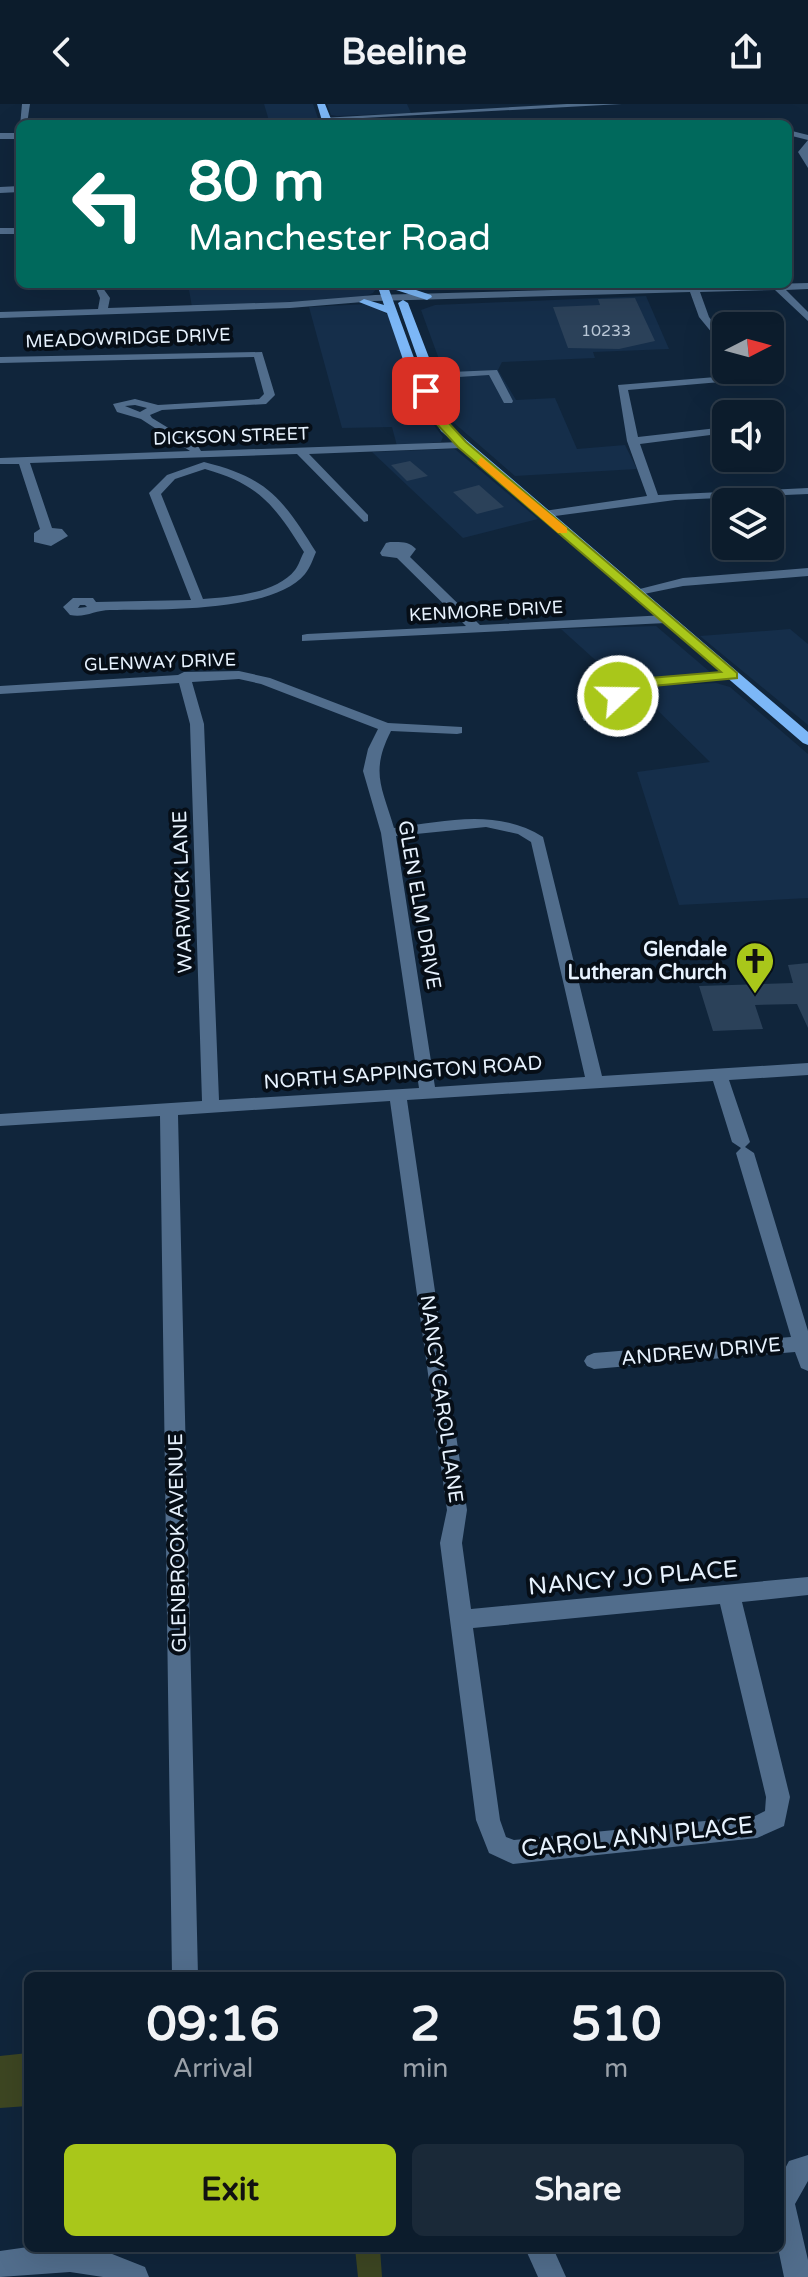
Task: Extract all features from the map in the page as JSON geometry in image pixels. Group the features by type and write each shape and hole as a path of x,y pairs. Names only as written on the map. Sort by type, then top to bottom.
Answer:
{"main road":[{"path":"399,292 428,376 426,391"},
{"path":"399,292 427,298"},
{"path":"364,300 387,296"},
{"path":"364,300 387,296"},
{"path":"387,296 415,377 426,391 440,421 462,445 808,740"},
{"path":"407,314 427,298"}],"street":[{"path":"343,120 407,116 459,107 618,104"},
{"path":"808,140 802,152 808,165"},
{"path":"99,288 105,298 102,312"},
{"path":"427,298 750,288"},
{"path":"779,288 808,318"},
{"path":"694,290 704,317 712,328"},
{"path":"387,296 399,292"},
{"path":"0,315 364,300"},
{"name":"MEADOWRIDGE DRIVE","path":"0,360 258,354 270,395 262,402 158,408"},
{"path":"428,376 493,372 508,401"},
{"path":"654,499 633,441 622,387 712,380"},
{"path":"95,606 244,599 288,585 309,565 310,552 282,508 260,485 202,458 194,448 144,416 121,410 118,404 135,402 158,408"},
{"path":"144,416 158,408"},
{"path":"633,441 712,432"},
{"path":"0,445 2,461"},
{"name":"DICKSON STREET","path":"2,461 202,458 462,445"},
{"path":"301,452 364,518"},
{"path":"198,602 155,493 171,477 202,458"},
{"path":"24,461 47,531"},
{"path":"544,515 589,505 654,499 808,491"},
{"path":"402,556 478,630"},
{"path":"634,592 683,582 808,572"},
{"name":"KENMORE DRIVE","path":"307,638 666,619"},
{"path":"589,718 638,683 732,675"},
{"name":"GLENWAY DRIVE","path":"0,690 184,676 255,678 386,727 457,730"},
{"name":"WARWICK LANE","path":"184,676 197,724 211,1108"},
{"name":"GLEN ELM DRIVE","path":"386,727 375,749 370,771 388,833 428,1094"},
{"path":"388,833 502,825 525,829 538,840 595,1083"},
{"name":"NORTH SAPPINGTON ROAD","path":"0,1120 808,1069"},
{"path":"719,1074 806,1350"},
{"name":"NANCY CAROL LANE","path":"398,1096 457,1510 451,1543 488,1820 497,1845"},
{"name":"GLENBROOK AVENUE","path":"169,1110 185,1972"},
{"name":"ANDREW DRIVE","path":"594,1361 806,1350"},
{"name":"NANCY JO PLACE","path":"463,1619 808,1586"},
{"name":"CAROL ANN PLACE","path":"497,1845 513,1852 589,1846 757,1827 776,1818 778,1797 729,1595"},
{"path":"784,2197 799,2171 808,2168"},
{"path":"784,2215 798,2277"},
{"path":"541,2252 552,2277"},
{"path":"0,2265 22,2261 90,2259 117,2265 135,2277"}],"shaded area":[{"path":"264,104 313,104 319,120 269,120"},
{"path":"327,104 407,104 411,113 337,116 331,115"},
{"path":"189,288 377,288 373,293 360,298 192,307"},
{"path":"646,296 669,349 593,352 595,358 502,362 498,370 516,400 555,398 577,449 625,445 637,469 515,476 453,422 440,392 440,362 421,310 435,305"},
{"path":"367,304 389,315 409,377 426,415 443,437 441,442 397,446 392,427 342,428 309,307"},
{"path":"454,449 538,519 463,538 372,452"},
{"path":"656,626 710,672 707,675 623,685 561,629"},
{"path":"790,629 808,644 808,725 700,636"},
{"path":"716,683 730,687 808,754 808,898 679,905 637,772 710,762 639,692 651,686"}],"green space":[{"path":"24,2053 24,2106 0,2108 0,2056"},
{"path":"355,2252 380,2252 382,2277 358,2277"}],"building":[{"path":"635,298 655,341 619,349 568,348 553,307 600,305 598,299"},
{"path":"410,461 428,476 407,481 391,465"},
{"path":"479,485 504,507 477,514 453,492"},
{"name":"Glendale Lutheran Church","path":"808,963 808,1028 797,1004 755,1005 763,1029 713,1031 699,986 793,983 788,965"}],"slow traffic":[{"path":"481,461 563,531"}],"place":[{"name":"Glendale Lutheran Church","path":"755,995"}],"route":[{"path":"426,391 440,421 462,445 732,675 715,679 638,683 618,696"}]}
